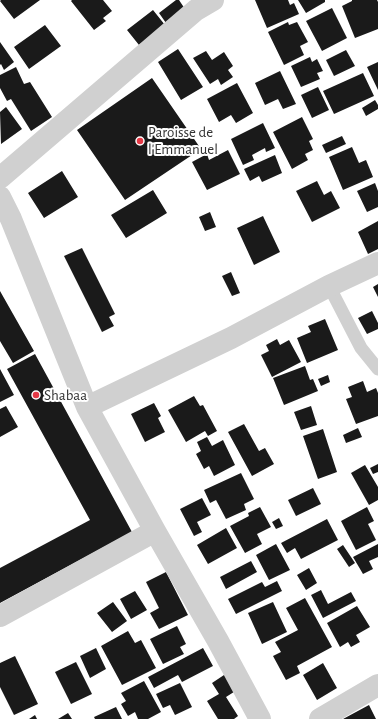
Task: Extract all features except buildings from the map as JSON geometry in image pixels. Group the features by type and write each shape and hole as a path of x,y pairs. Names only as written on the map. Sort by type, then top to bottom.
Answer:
{"street":[{"path":"0,178 200,3"},
{"path":"0,197 6,222 87,407 260,719"},
{"path":"87,407 231,338 329,286 378,263"},
{"path":"0,616 155,531"},
{"path":"320,719 378,685"}],"lane":[{"path":"329,286 360,348 378,369"}],"place":[{"name":"Paroisse de l'Emmanuel","path":"140,141"},
{"name":"Shabaa","path":"36,395"}]}
